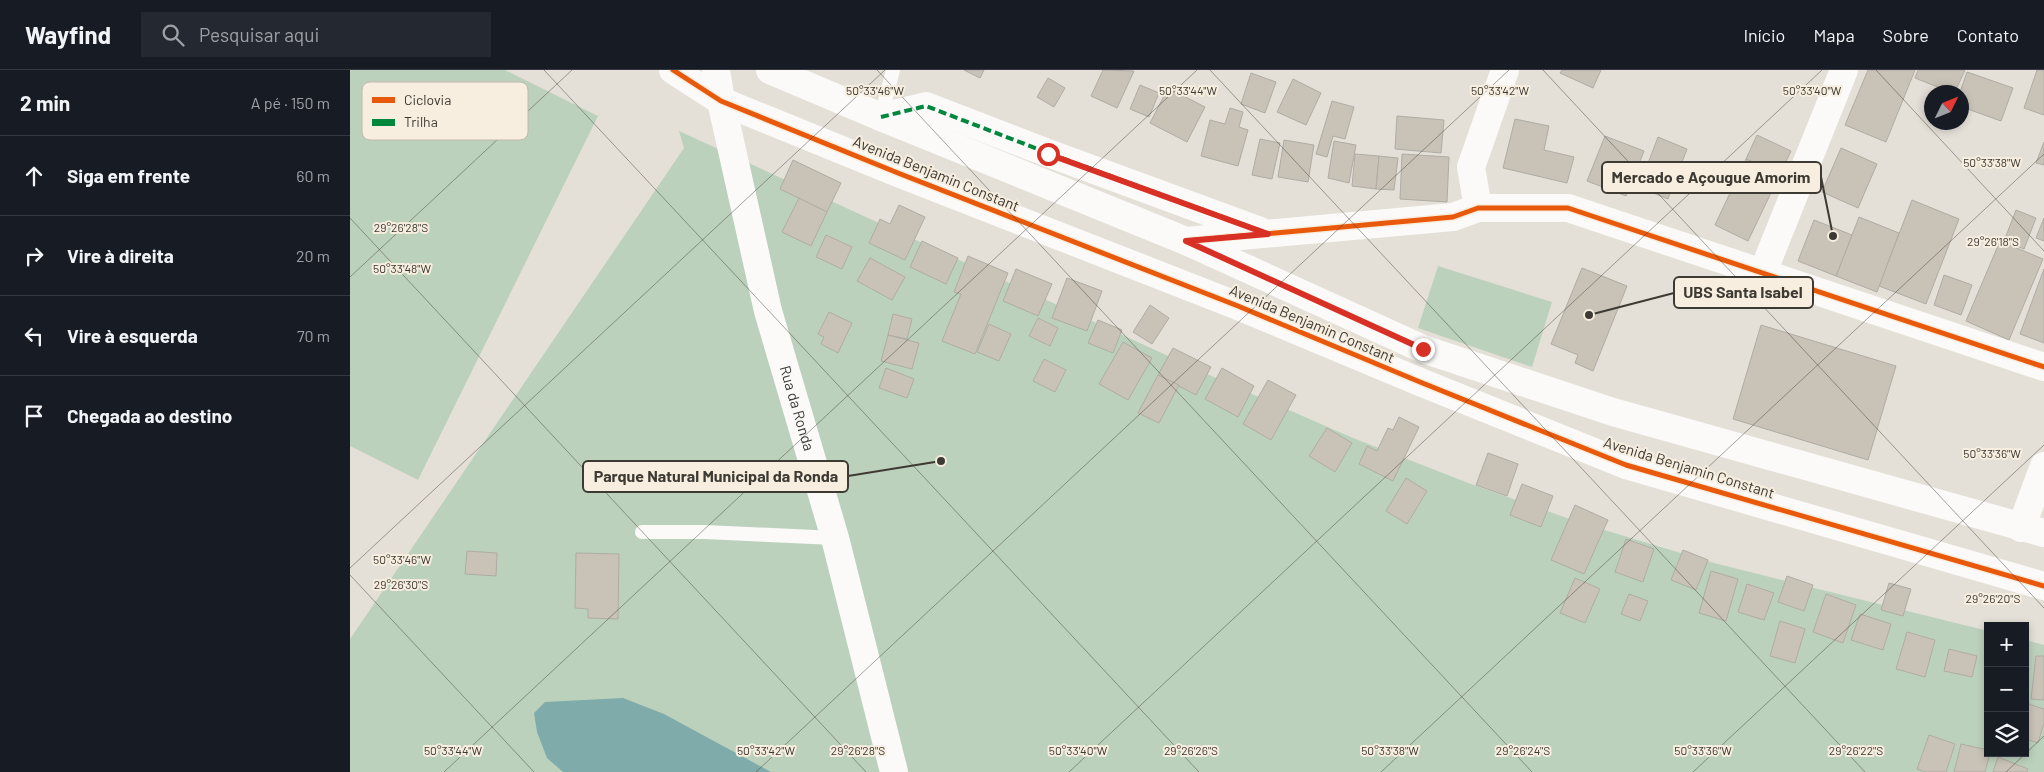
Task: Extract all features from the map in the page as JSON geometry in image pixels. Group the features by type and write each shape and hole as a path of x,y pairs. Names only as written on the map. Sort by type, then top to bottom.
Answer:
{"street":[{"name":"Avenida Benjamin Constant","path":"673,70 721,101 898,174 1238,306 1626,465 2044,586"},
{"name":"Rua da Ronda","path":"716,70 721,101 768,311 835,538 894,772"},
{"name":"Avenida Benjamin Constant","path":"770,70 881,118 1186,241 1423,349 1613,412 2032,530"},
{"path":"1478,208 1471,167 1505,70"},
{"path":"1763,272 1844,70"},
{"name":"Avenida Benjamin Constant","path":"881,118 926,106 1048,154 1268,234"},
{"name":"Avenida Benjamin Constant","path":"1186,241 1453,217 1478,208 1568,208 2044,366"},
{"path":"2032,530 2044,466"}],"lane":[{"path":"881,118 894,70"},
{"path":"642,532 705,532 835,538"}],"green space":[{"path":"350,70 505,70 598,116 418,480 350,446"},
{"path":"679,131 1229,384 1353,438 1471,484 1581,523 1714,563 1984,630 1984,757 2029,757 2029,641 2044,645 2044,772 350,772 350,639 684,148"},
{"path":"1438,266 1552,302 1532,367 1418,328"}],"water":[{"path":"623,698 664,714 771,772 563,772 547,758 537,732 534,713 545,702"}],"building":[{"path":"964,70 984,70 980,78"},
{"path":"1103,70 1134,71 1117,108 1091,96"},
{"path":"1562,70 1601,70 1593,88 1560,73"},
{"path":"1868,70 1915,70 1886,142 1845,125"},
{"path":"1918,70 1965,70 1958,85 1932,85 1915,78"},
{"path":"2037,70 2044,70 2044,115 2024,108"},
{"path":"1967,72 2013,88 2001,121 1969,110 1969,85 1962,85"},
{"path":"1251,73 1276,82 1265,113 1241,104"},
{"path":"1048,78 1065,88 1054,107 1037,97"},
{"path":"1293,79 1321,93 1306,125 1277,112"},
{"path":"1140,85 1159,93 1149,117 1130,109"},
{"path":"1168,88 1205,107 1187,142 1150,123"},
{"path":"1332,101 1354,107 1345,139 1333,136 1327,157 1316,154"},
{"path":"1230,108 1243,112 1239,127 1248,130 1238,166 1201,156 1210,120 1225,124"},
{"path":"1397,116 1444,120 1441,153 1395,149"},
{"path":"1515,119 1549,126 1544,150 1574,157 1567,183 1503,168"},
{"path":"1757,135 1791,151 1780,174 1746,159"},
{"path":"1605,136 1644,151 1626,196 1587,181"},
{"path":"1658,137 1687,149 1668,199 1639,187"},
{"path":"1260,139 1280,143 1272,179 1252,175"},
{"path":"1284,140 1314,145 1308,182 1278,177"},
{"path":"1334,141 1356,145 1349,183 1328,178"},
{"path":"2044,142 2044,165 2036,163"},
{"path":"1841,148 1877,164 1858,208 1822,192"},
{"path":"1355,154 1379,156 1376,189 1352,186"},
{"path":"1402,154 1449,157 1447,202 1400,199"},
{"path":"1379,156 1398,158 1394,190 1376,189"},
{"path":"1746,159 1780,174 1748,241 1715,225"},
{"path":"793,160 841,183 827,212 780,189"},
{"path":"799,198 827,212 811,246 782,232"},
{"path":"1912,200 1959,219 1926,304 1879,286"},
{"path":"899,205 925,217 905,260 869,243 880,219 890,224"},
{"path":"2016,210 2036,218 2024,249 2004,241"},
{"path":"1859,217 1899,233 1877,292 1836,276"},
{"path":"2044,218 2044,241 2036,238"},
{"path":"1814,220 1852,235 1836,276 1798,261"},
{"path":"826,235 852,247 842,269 816,257"},
{"path":"922,241 958,258 946,284 910,267"},
{"path":"2000,241 2043,259 2009,340 1966,321"},
{"path":"968,256 1008,273 975,354 942,341 961,294 954,292"},
{"path":"870,258 905,277 892,300 857,281"},
{"path":"1582,268 1627,286 1593,371 1575,363 1578,355 1551,344"},
{"path":"1016,269 1052,284 1038,316 1003,301"},
{"path":"2044,269 2044,343 2020,334"},
{"path":"1944,275 1972,285 1961,315 1934,305"},
{"path":"1067,278 1102,291 1087,331 1052,318"},
{"path":"1150,305 1169,318 1152,344 1133,332"},
{"path":"829,312 852,323 838,353 821,344 824,337 818,334"},
{"path":"893,314 912,319 907,339 888,335"},
{"path":"1038,318 1058,328 1050,346 1029,336"},
{"path":"1098,320 1122,330 1113,353 1088,343"},
{"path":"989,324 1011,334 999,361 977,352"},
{"path":"1761,325 1896,366 1868,460 1733,419"},
{"path":"888,335 919,343 912,369 881,361"},
{"path":"1123,342 1152,358 1128,400 1099,384"},
{"path":"1173,348 1211,367 1196,395 1158,375"},
{"path":"1044,359 1066,370 1055,392 1033,381"},
{"path":"886,368 914,379 907,398 879,388"},
{"path":"1222,368 1254,386 1238,417 1205,399"},
{"path":"1158,375 1179,385 1159,423 1138,413"},
{"path":"1268,380 1296,395 1271,440 1243,424"},
{"path":"1399,417 1419,427 1393,481 1359,464 1367,446 1377,451 1388,428 1393,430"},
{"path":"1327,428 1352,443 1335,472 1309,456"},
{"path":"1488,453 1518,464 1507,496 1476,485"},
{"path":"1406,478 1427,491 1407,524 1386,511"},
{"path":"1522,484 1553,496 1541,527 1510,515"},
{"path":"1575,505 1608,520 1584,574 1551,560"},
{"path":"1626,539 1654,549 1643,582 1615,572"},
{"path":"1683,550 1708,560 1696,590 1671,580"},
{"path":"467,551 497,553 496,576 465,574"},
{"path":"576,553 619,554 618,619 588,618 588,609 575,608"},
{"path":"1711,571 1738,579 1726,621 1699,613"},
{"path":"1787,576 1813,585 1804,611 1778,602"},
{"path":"1575,578 1600,589 1585,623 1560,613"},
{"path":"1889,583 1911,589 1903,616 1881,610"},
{"path":"1747,584 1774,593 1764,620 1738,612"},
{"path":"1629,594 1648,601 1640,621 1621,614"},
{"path":"1826,594 1856,605 1843,643 1813,632"},
{"path":"1860,614 1891,624 1883,650 1851,640"},
{"path":"1780,621 1805,629 1795,663 1770,656"},
{"path":"1907,632 1935,640 1925,677 1896,669"},
{"path":"1949,649 1977,656 1972,677 1944,671"},
{"path":"2036,656 2044,656 2044,700 2031,699"},
{"path":"2029,704 2044,709 2044,723 2038,743 2029,740"},
{"path":"1929,735 1955,744 1946,772 1926,772 1917,769"},
{"path":"1961,744 1984,749 1984,757 1989,757 1985,772 1954,772"},
{"path":"1998,757 2028,769 2027,772 1993,772"}],"marked path":[{"path":"881,117 926,106 1261,231"}],"cycle path":[{"path":"673,70 721,101 898,173 1238,306 1626,465 2044,586"},
{"path":"1186,241 1453,217 1478,208 1568,208 2044,367"}],"place":[{"name":"Mercado e Açougue Amorim","path":"1833,236"},
{"name":"UBS Santa Isabel","path":"1589,315"},
{"name":"Parque Natural Municipal da Ronda","path":"941,461"}],"route":[{"path":"1048,154 1268,234 1186,241 1423,349"}]}
